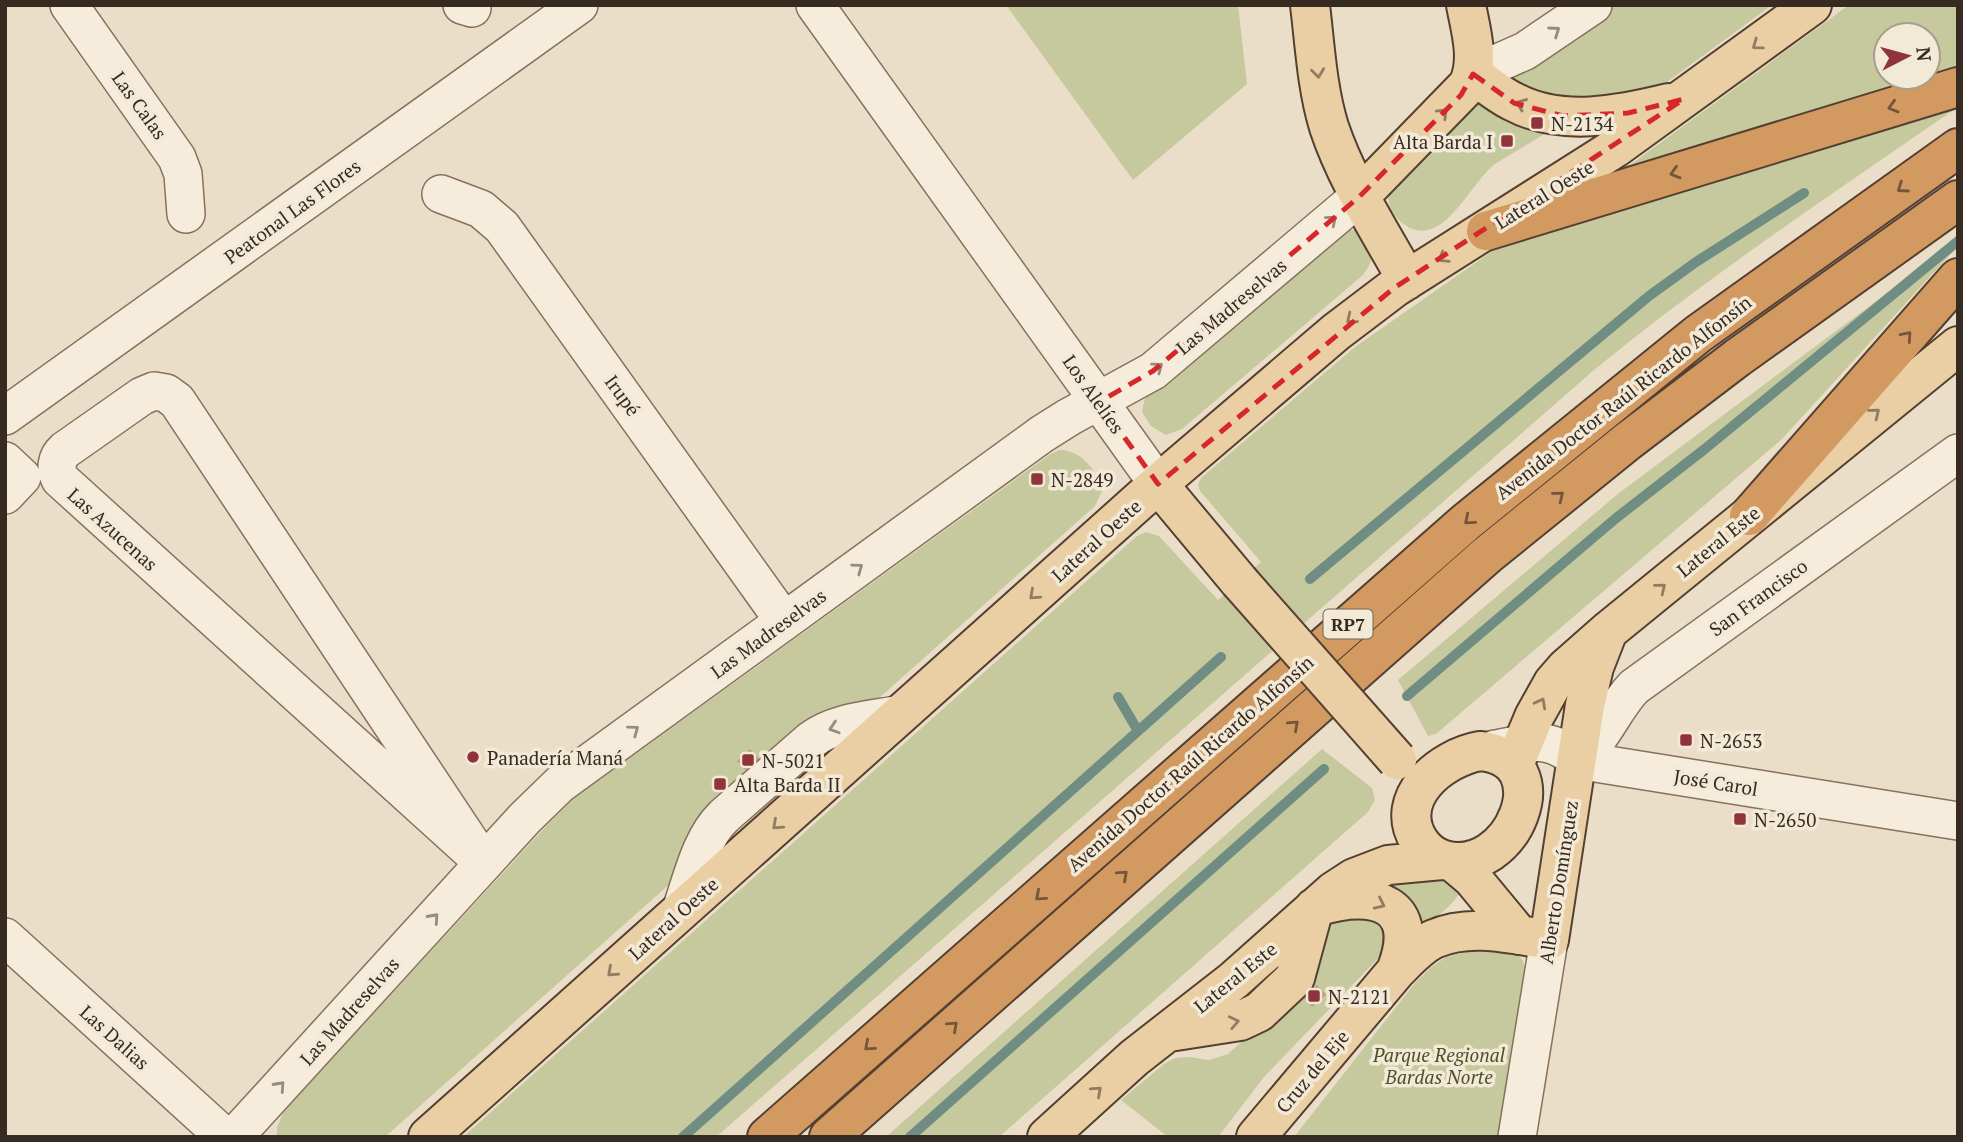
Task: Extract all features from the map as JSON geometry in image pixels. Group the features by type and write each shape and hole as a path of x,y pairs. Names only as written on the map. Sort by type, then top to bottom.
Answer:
{"highway":[{"path":"1486,231 1958,87"},
{"name":"Avenida Doctor Raúl Ricardo Alfonsín","path":"767,1137 1466,522 1698,334 1958,148"},
{"name":"Avenida Doctor Raúl Ricardo Alfonsín","path":"829,1137 1487,555 1628,441 1737,358 1958,200"},
{"path":"1749,516 1958,278"}],"main road":[{"path":"1310,5 1324,110 1340,156 1407,280"},
{"path":"1360,196 1461,95 1473,74 1473,47 1466,5"},
{"name":"Lateral Oeste","path":"428,1137 1158,484 1364,309 1597,161 1812,5"},
{"path":"1473,74 1514,103 1563,116 1628,113 1684,99"},
{"name":"Lateral Este","path":"1519,761 1534,717 1553,683 1566,668 1958,346"},
{"name":"Los Alelíes","path":"1158,484 1398,761 1414,802"},
{"name":"Alberto Domínguez","path":"1541,926 1577,760 1590,685 1608,631"},
{"path":"1480,751 1519,761 1544,821 1550,847 1541,926 1464,863 1424,848 1417,838 1413,827 1414,802 1424,782 1456,757 1480,751"},
{"path":"1047,1137 1134,1058 1167,1032 1240,1021 1259,1012 1295,978 1314,908 1354,878 1371,870 1402,862 1464,863 1525,837 1544,821 1557,805 1577,760"},
{"path":"1398,761 1416,767 1445,764"},
{"path":"1464,863 1505,838 1518,818 1523,796 1519,761"},
{"path":"1434,939 1457,922 1473,897 1464,863"},
{"path":"1314,908 1358,898 1372,899 1393,911 1404,929 1405,942 1396,971"},
{"name":"Cruz del Eje","path":"1255,1137 1396,971 1422,947 1434,939 1480,931 1541,926"}],"street":[{"name":"Las Calas","path":"69,5 177,158 183,174 186,214"},
{"name":"Peatonal Las Flores","path":"5,416 579,5"},
{"name":"Los Alelíes","path":"815,5 1158,484"},
{"path":"1473,74 1525,51 1593,5"},
{"name":"Irupé","path":"441,194 481,209 502,227 784,621"},
{"name":"Las Madreselvas","path":"234,1137 525,818 561,785 1042,435 1069,417 1146,376 1360,196"},
{"name":"Las Azucenas","path":"161,391 172,396 484,863 64,485 57,473 61,454 147,393 161,391"},
{"name":"San Francisco","path":"1577,760 1604,732 1634,687 1958,453"},
{"path":"5,461 22,477 5,495"},
{"name":"José Carol","path":"1519,761 1553,743 1577,760 1958,821"},
{"name":"Alberto Domínguez","path":"1517,1137 1541,926"},
{"name":"Las Dalias","path":"5,937 225,1137"}],"highlighted area":[{"path":"1473,74 1514,103 1563,116 1628,113 1684,99 1394,288 1158,484 1099,402 1153,371 1360,196 1461,95"}],"green space":[{"path":"1006,5 1238,5 1247,84 1133,180"},
{"path":"1615,5 1772,5 1659,88 1604,98 1495,164 1453,214 1441,224 1428,230 1415,230 1400,221 1390,205 1389,186 1474,104"},
{"path":"1849,5 1958,5 1958,77 1942,81 1942,21 1872,21 1872,91 1908,91 1623,170"},
{"path":"1958,107 1728,267 1594,370 716,1137 463,1137 1137,536 1146,532 1159,536 1218,600 1261,562 1200,491 1198,485 1201,478 1355,347 1501,245"},
{"path":"1349,230 1357,230 1372,253 1370,264 1363,275 1182,429 1166,435 1151,426 1142,412 1145,398"},
{"path":"1958,240 1958,246 1782,439 1436,734 1428,736 1398,680 1619,493"},
{"path":"1059,450 1074,453 1087,463 1097,476 1102,491 1095,506 385,1137 277,1137 277,1127 284,1111 572,800"},
{"path":"1322,749 1372,788 1375,800 1368,812 999,1137 886,1137"},
{"path":"1442,877 1460,893 1442,912 1419,926 1374,892 1398,882"},
{"path":"1377,913 1389,947 1264,1077 1218,1137 1168,1137 1121,1100 1175,1058 1209,1060 1228,1054 1312,978 1321,932 1333,922"},
{"name":"Parque Regional Bardas Norte","path":"1459,948 1514,949 1523,961 1525,969 1499,1137 1294,1137 1415,983 1430,968"}],"building":[{"path":"750,749 759,759 746,771 737,761"},
{"path":"1317,985 1326,995 1312,1007 1303,997"}],"waterway":[{"path":"1310,579 1649,296 1696,262 1804,193"},
{"path":"1407,696 1615,519 1706,448 1958,241"},
{"path":"683,1137 1221,657"},
{"path":"1118,697 1138,731"},
{"path":"910,1137 1324,769"}],"place":[{"name":"N-2134","path":"1537,123"},
{"name":"Alta Barda I","path":"1507,141"},
{"name":"N-2849","path":"1037,479"},
{"name":"N-2653","path":"1686,740"},
{"name":"Panadería Maná","path":"473,757"},
{"name":"N-5021","path":"748,760"},
{"name":"Alta Barda II","path":"720,784"},
{"name":"N-2650","path":"1740,819"},
{"name":"N-2121","path":"1314,996"}]}
